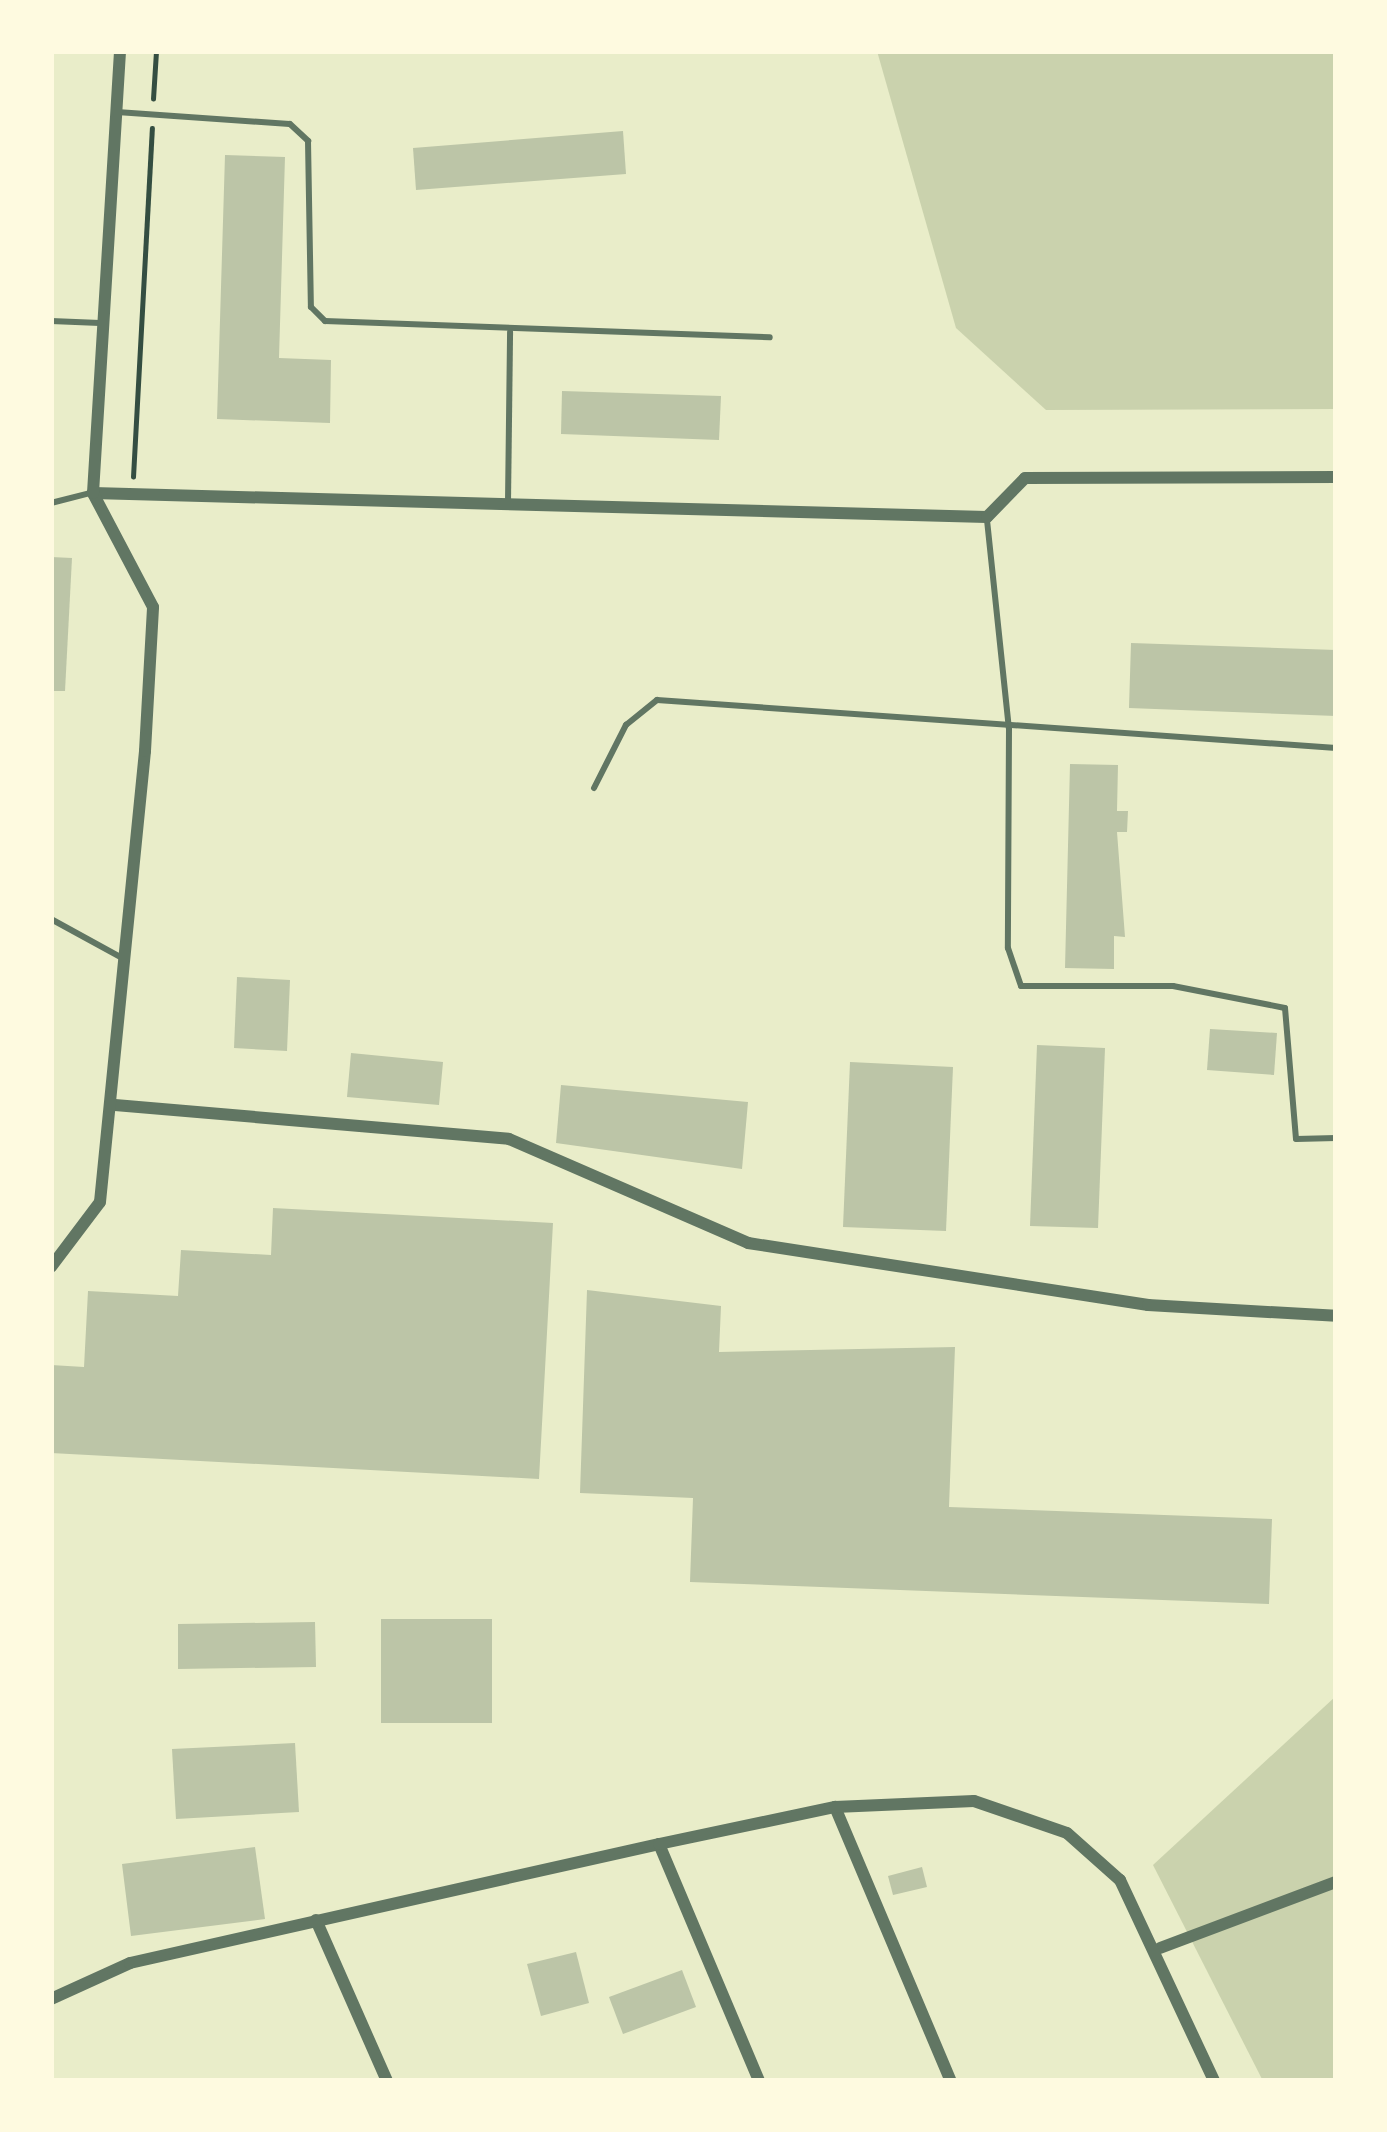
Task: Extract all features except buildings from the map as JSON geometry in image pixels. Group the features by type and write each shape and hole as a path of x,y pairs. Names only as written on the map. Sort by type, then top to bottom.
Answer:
{"street":[{"path":"51,1268 100,1202 115,1105 153,607 93,493 120,51"},
{"path":"93,493 987,517 1025,478 1336,477"},
{"path":"115,1105 509,1138 748,1243 1148,1305 1336,1316"},
{"path":"51,1999 130,1963 659,1844 835,1808 974,1801 1066,1833 1120,1880 1160,1948 1214,2081"},
{"path":"835,1808 951,2081"},
{"path":"659,1844 759,2081"},
{"path":"1160,1948 1336,1882"},
{"path":"316,1920 387,2081"}],"lane":[{"path":"117,112 290,124 308,141 311,307 325,321 510,332 770,337"},
{"path":"51,321 104,323"},
{"path":"508,505 510,332"},
{"path":"51,503 93,493"},
{"path":"987,517 1009,728 1008,948 1021,986 1173,986 1285,1008 1296,1139 1336,1138"},
{"path":"594,788 626,724 657,700 1336,748"},
{"path":"51,919 128,961"}],"path":[{"path":"132,495 156,51"}],"green space":[{"path":"877,51 1336,51 1336,409 1046,410 956,328"},
{"path":"1336,1696 1336,2081 1263,2081 1153,1865"}]}
